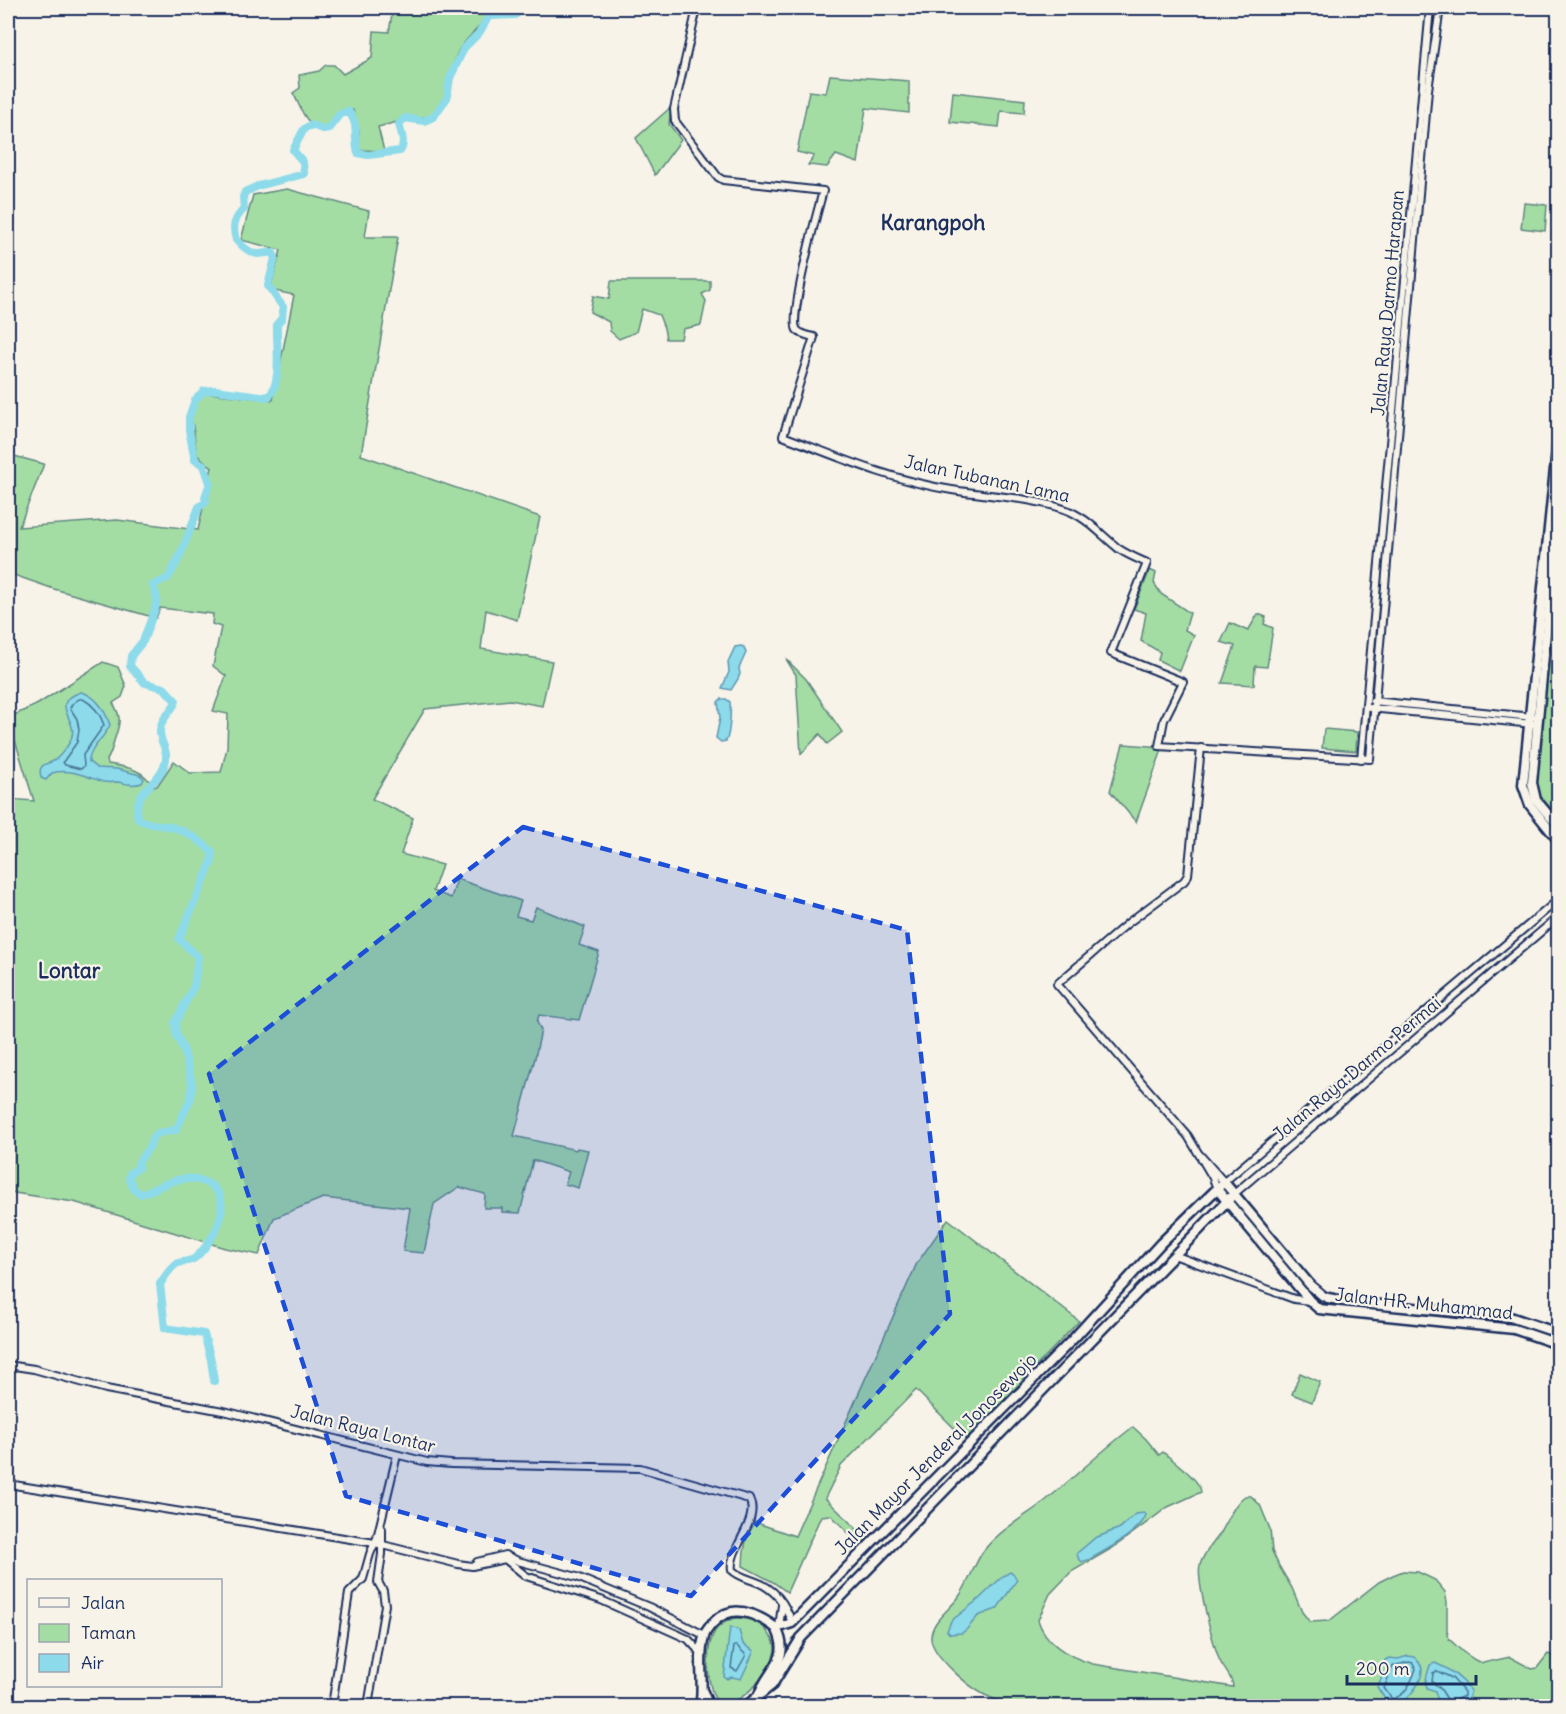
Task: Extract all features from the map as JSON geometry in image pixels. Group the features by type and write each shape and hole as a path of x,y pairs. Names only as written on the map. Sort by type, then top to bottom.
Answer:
{"main road":[{"path":"1545,611 1558,439"},
{"path":"1558,506 1533,721 1523,775 1525,795 1530,805 1558,840"},
{"path":"1533,721 1532,792 1558,826"},
{"path":"1221,1185 1231,1197"},
{"name":"Jalan Mayor Jenderal Jonosewojo","path":"778,1627 792,1623 1058,1354 1161,1244 1221,1185"},
{"name":"Jalan Mayor Jenderal Jonosewojo","path":"746,1707 772,1685 801,1638 1231,1197"},
{"name":"Jalan HR. Muhammad","path":"1231,1197 1310,1301 1319,1309 1514,1329 1558,1344"},
{"name":"Jalan HR. Muhammad","path":"1231,1197 1310,1285 1323,1296 1349,1302 1510,1317 1558,1333"},
{"path":"1461,1324 1462,1312"},
{"path":"1083,1328 1084,1338 1091,1341"},
{"path":"1058,1354 1066,1355 1068,1364"},
{"path":"955,1458 953,1462 957,1470 965,1471"},
{"path":"913,1501 921,1506 924,1512"},
{"path":"813,1602 815,1612 825,1614"},
{"path":"700,1707 703,1692 701,1653 704,1635 717,1618 732,1611 750,1612 778,1627 781,1636 782,1655 762,1686 758,1697"},
{"path":"703,1692 711,1707"}],"street":[{"name":"Jalan Tubanan Lama","path":"698,8 674,109 675,121 710,167 723,180 823,191 798,295 795,324 799,331 814,338 783,436 842,458 926,484 1061,508 1083,517 1120,549 1147,563 1111,653 1183,682 1164,720 1159,746 1201,748"},
{"name":"Jalan Raya Darmo Harapan","path":"1430,8 1361,759 1370,759 1428,90 1440,8"},
{"path":"1366,704 1533,721"},
{"path":"1221,1185 1216,1182 1188,1136 1057,984 1128,923 1188,876 1201,748 1361,759"},
{"name":"Jalan Raya Darmo Permai","path":"1221,1185 1558,900"},
{"name":"Jalan Raya Darmo Permai","path":"1231,1197 1558,917"},
{"path":"1356,1071 1365,1082"},
{"path":"1174,1256 1294,1299 1310,1301"},
{"name":"Jalan Raya Lontar","path":"8,1365 34,1369 106,1389 228,1412 322,1434 399,1456 451,1464 640,1468 749,1499 752,1506 751,1515 731,1567 734,1573 765,1585 782,1601"},
{"path":"332,1707 349,1593 363,1579 370,1554 378,1544 399,1456"},
{"path":"8,1484 378,1544 468,1565 505,1559 526,1576 601,1600 682,1636 695,1645 701,1653"},
{"path":"368,1707 385,1605 383,1591 378,1582 382,1554 378,1544"},
{"path":"382,1554 402,1550"},
{"path":"468,1565 490,1557 505,1555 518,1562 577,1577 604,1587 704,1635"},
{"path":"363,1579 378,1582"},
{"path":"601,1600 604,1587"},
{"path":"782,1601 792,1623"},
{"path":"778,1627 783,1610 782,1601"},
{"path":"682,1636 687,1627"}],"highlighted area":[{"path":"523,827 907,930 950,1314 691,1596 346,1496 209,1074"}],"green space":[{"path":"393,8 487,8 484,20 459,50 445,96 431,116 420,118 403,116 397,122 378,127 384,151 361,150 358,146 359,131 353,110 342,110 327,127 319,127 313,125 305,116 293,93 300,88 299,75 319,71 326,65 334,65 343,74 372,58 374,31 389,32"},
{"path":"830,75 909,81 909,113 866,108 858,163 836,155 827,167 808,165 814,156 797,152 809,91 826,93"},
{"path":"953,92 1025,100 1024,113 1001,111 999,127 950,122"},
{"path":"671,107 669,124 681,140 655,175 636,138"},
{"path":"287,189 369,211 365,237 398,237 361,455 540,517 517,620 486,610 481,649 552,661 542,706 510,700 425,709 372,799 413,818 401,854 442,865 433,891 451,898 457,879 521,901 516,916 531,920 536,907 585,927 579,945 599,952 579,1020 539,1015 537,1022 541,1030 514,1136 576,1150 577,1148 588,1150 578,1188 565,1184 569,1172 533,1160 520,1213 502,1212 502,1208 484,1208 485,1194 459,1187 434,1204 424,1253 403,1251 410,1208 323,1198 274,1218 259,1255 225,1248 74,1202 8,1192 8,799 34,801 8,718 38,704 103,662 118,667 126,686 122,697 113,703 119,722 107,760 108,764 140,773 153,787 157,786 174,761 190,773 221,772 227,748 228,714 213,711 226,676 213,666 221,627 212,624 213,614 160,608 156,618 54,589 8,573 8,470 14,456 44,464 19,527 117,520 198,530 212,467 197,455 190,406 206,393 273,400 294,295 270,290 281,250 241,240 253,195"},
{"path":"1524,203 1547,205 1545,231 1521,228"},
{"path":"611,281 710,281 710,290 702,294 706,301 701,325 683,329 681,339 666,339 659,315 642,309 636,332 619,339 610,331 609,322 590,312 593,296 609,299"},
{"path":"1150,570 1156,573 1154,583 1161,594 1190,613 1185,630 1194,635 1180,671 1158,660 1160,652 1141,641 1146,613 1134,609"},
{"path":"1552,612 1558,613 1558,821 1539,798 1533,778"},
{"path":"1258,614 1266,617 1264,624 1273,628 1267,667 1255,666 1254,685 1222,683 1235,646 1221,642 1230,623 1248,631"},
{"path":"786,659 806,679 842,732 827,744 820,734 801,754 796,675"},
{"path":"1324,729 1357,732 1356,751 1322,748"},
{"path":"1123,744 1163,747 1136,822 1110,791"},
{"path":"948,1219 1079,1321 966,1440 916,1390 841,1466 825,1498 867,1539 859,1544 831,1515 821,1516 787,1592 743,1566 744,1548 749,1532 754,1522 795,1536 917,1263"},
{"path":"1300,1373 1320,1382 1312,1402 1292,1394"},
{"path":"1133,1427 1159,1455 1163,1452 1191,1476 1201,1492 1168,1507 1114,1547 1071,1572 1050,1594 1038,1620 1047,1636 1067,1654 1093,1664 1233,1687 1219,1659 1209,1626 1199,1573 1203,1556 1220,1534 1237,1504 1245,1496 1251,1496 1260,1505 1270,1529 1272,1551 1302,1612 1310,1622 1329,1621 1379,1582 1393,1575 1403,1571 1418,1572 1435,1580 1445,1592 1449,1639 1475,1660 1483,1663 1510,1657 1532,1669 1537,1668 1548,1654 1558,1658 1558,1706 1013,1706 977,1690 960,1678 938,1654 931,1639 934,1627 958,1598 988,1545 1045,1501"},
{"path":"734,1618 749,1620 762,1626 774,1641 775,1651 764,1674 755,1685 735,1701 726,1704 718,1703 711,1688 708,1657 715,1631 723,1623"}],"water":[{"path":"735,647 744,647 746,653 739,668 738,679 731,690 722,688 729,672 728,662"},
{"path":"81,692 100,704 110,725 91,753 89,762 97,768 117,769 140,775 144,779 142,783 133,785 106,782 66,772 52,773 46,780 41,778 42,766 58,757 70,742 73,732 66,713 66,702"},
{"path":"721,699 730,702 730,711 727,738 726,741 721,742 716,738 720,718 718,702"},
{"path":"1136,1514 1146,1515 1143,1521 1121,1541 1088,1560 1082,1562 1078,1558 1077,1553 1095,1538 1120,1528"},
{"path":"1010,1572 1017,1580 997,1609 978,1616 962,1633 950,1634 947,1631 951,1621"},
{"path":"730,1627 739,1630 743,1644 754,1651 741,1679 724,1677"},
{"path":"1415,1657 1421,1664 1419,1682 1406,1698 1395,1705 1389,1705 1377,1687 1386,1669 1385,1660"},
{"path":"1435,1663 1451,1671 1464,1682 1471,1691 1468,1700 1458,1706 1444,1706 1437,1698 1435,1691 1427,1688 1426,1679 1430,1665"}],"waterway":[{"path":"214,1381 204,1334 165,1328 160,1284 173,1267 178,1263 195,1258 212,1238 221,1213 221,1202 217,1191 208,1184 193,1179 179,1179 140,1194 134,1189 129,1179 130,1173 138,1168 139,1161 150,1146 152,1138 158,1133 176,1130 191,1098 192,1084 184,1051 176,1034 175,1023 194,986 198,957 179,939 212,861 212,852 179,829 138,819 138,801 160,774 166,760 160,730 162,722 176,701 164,688 145,683 130,666 131,656 143,641 155,609 157,598 153,585 168,578 179,558 199,507 206,502 205,497 210,483 204,465 195,460 189,430 189,417 195,400 204,391 215,390 268,397 276,383 277,324 282,318 283,307 268,286 275,258 273,253 255,254 236,240 235,223 244,209 245,192 258,186 304,174 303,162 293,150 304,129 310,125 323,129 329,128 339,115 348,111 354,121 358,153 368,155 400,151 403,141 399,124 405,118 424,121 433,117 447,98 450,78 464,48 479,33 489,16 515,15 525,8"}],"district":[{"name":"Karangpoh","path":"933,223"},
{"name":"Lontar","path":"69,971"}]}
